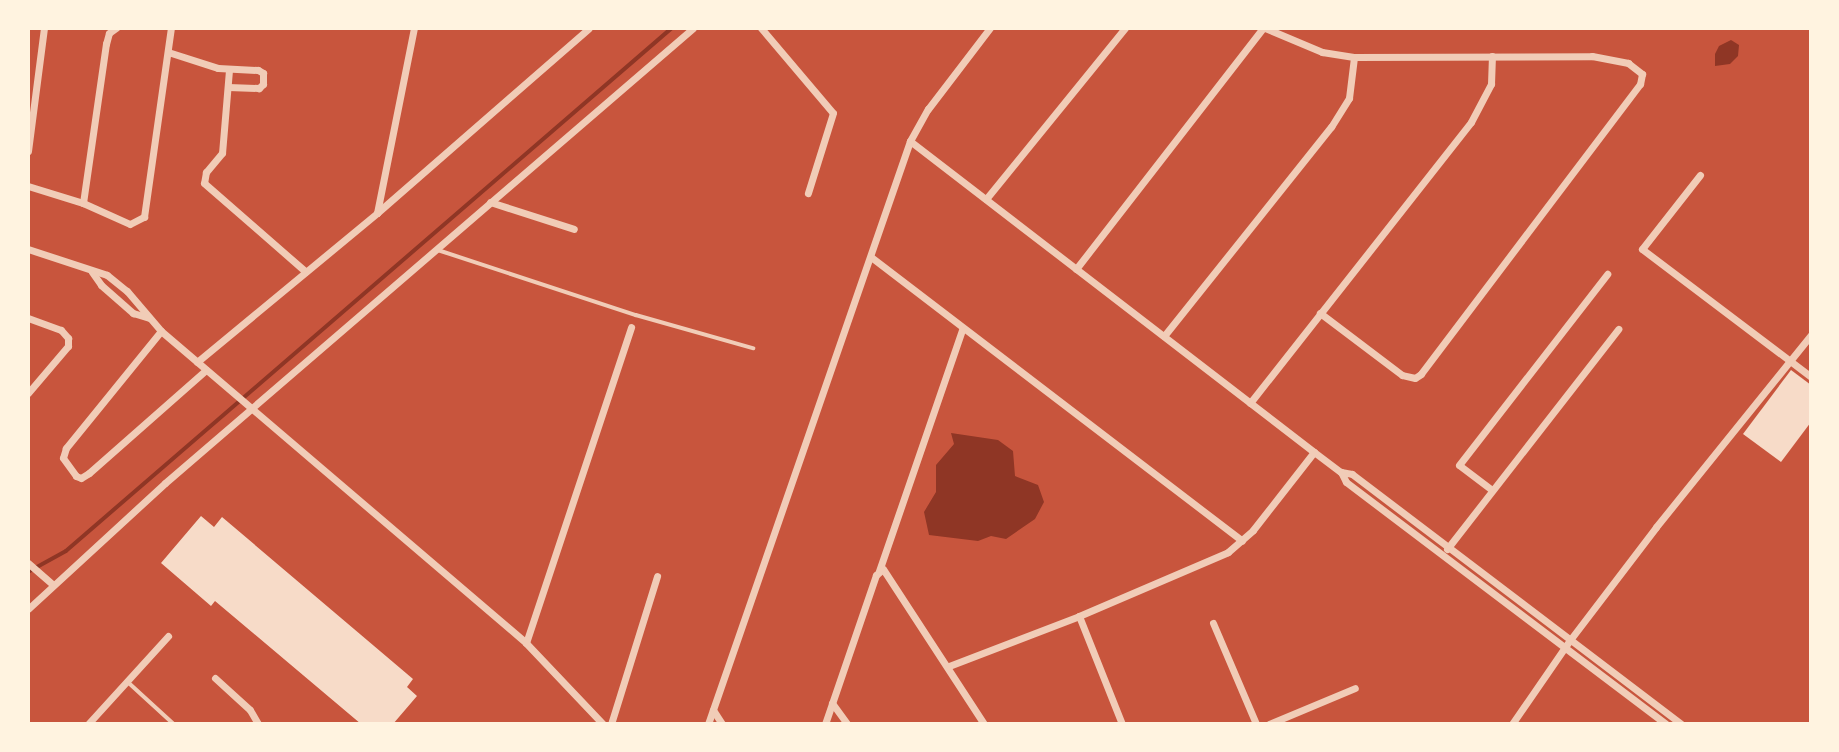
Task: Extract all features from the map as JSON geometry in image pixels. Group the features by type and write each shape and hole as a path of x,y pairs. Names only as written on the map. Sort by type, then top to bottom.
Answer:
{"street":[{"path":"28,151 44,28"},
{"path":"83,203 106,44 109,33 116,28"},
{"path":"28,186 83,203 120,221 137,223 144,218 171,28"},
{"path":"377,213 414,28"},
{"path":"197,362 377,213 589,28"},
{"path":"28,609 251,408 693,28"},
{"path":"761,28 833,113 808,193"},
{"path":"708,724 910,141 928,109 990,28"},
{"path":"986,200 1125,28"},
{"path":"1076,269 1264,28 1322,52 1354,57 1592,56 1635,66 1642,79 1421,374 1415,378 1402,375 1320,313"},
{"path":"168,52 229,70 258,70 264,79 259,88 228,87"},
{"path":"1164,337 1331,127 1349,98 1354,57"},
{"path":"1250,403 1481,109 1491,85 1492,57"},
{"path":"229,70 222,153 206,172 204,184 306,272"},
{"path":"910,141 1340,472 1346,482 1666,724"},
{"path":"1700,175 1642,249 1811,377"},
{"path":"490,202 574,229"},
{"path":"28,249 107,275 141,304 149,319 161,331 526,643 603,724"},
{"path":"871,257 962,330 1242,541"},
{"path":"92,272 101,285 134,313 149,319"},
{"path":"1492,491 1459,465 1607,274"},
{"path":"28,318 49,324 68,338 68,346 63,354 28,393"},
{"path":"526,643 631,327"},
{"path":"1442,555 1618,329"},
{"path":"825,724 881,570 962,330"},
{"path":"161,331 66,448 63,458 76,477 81,478 89,473 206,370"},
{"path":"1512,724 1570,640 1656,527 1811,335"},
{"path":"949,666 1213,560 1242,541 1314,452"},
{"path":"1340,472 1352,474 1681,724"},
{"path":"1377,505 1382,498"},
{"path":"28,562 53,585"},
{"path":"881,570 949,666 984,724"},
{"path":"611,724 657,576"},
{"path":"1515,610 1520,602"},
{"path":"1079,616 1122,724"},
{"path":"1213,623 1256,724"},
{"path":"88,724 168,636"},
{"path":"215,678 250,710 258,724"},
{"path":"1269,724 1355,688"},
{"path":"832,703 847,724"},
{"path":"713,710 722,724"}],"lane":[{"path":"436,250 636,315 753,348"},
{"path":"127,681 174,724"}],"shaded area":[{"path":"1731,40 1739,45 1738,56 1730,64 1715,66 1715,54 1719,46"},
{"path":"951,433 998,440 1013,451 1015,476 1038,485 1044,502 1035,519 1006,539 991,536 978,541 929,535 924,512 936,492 936,465 954,444"}],"building":[{"path":"1791,370 1811,385 1811,422 1781,462 1743,434"},
{"path":"201,516 214,527 222,517 413,679 407,687 417,696 393,724 361,724 215,601 211,606 161,563"}],"waterway":[{"path":"28,572 66,551 672,28"}]}
